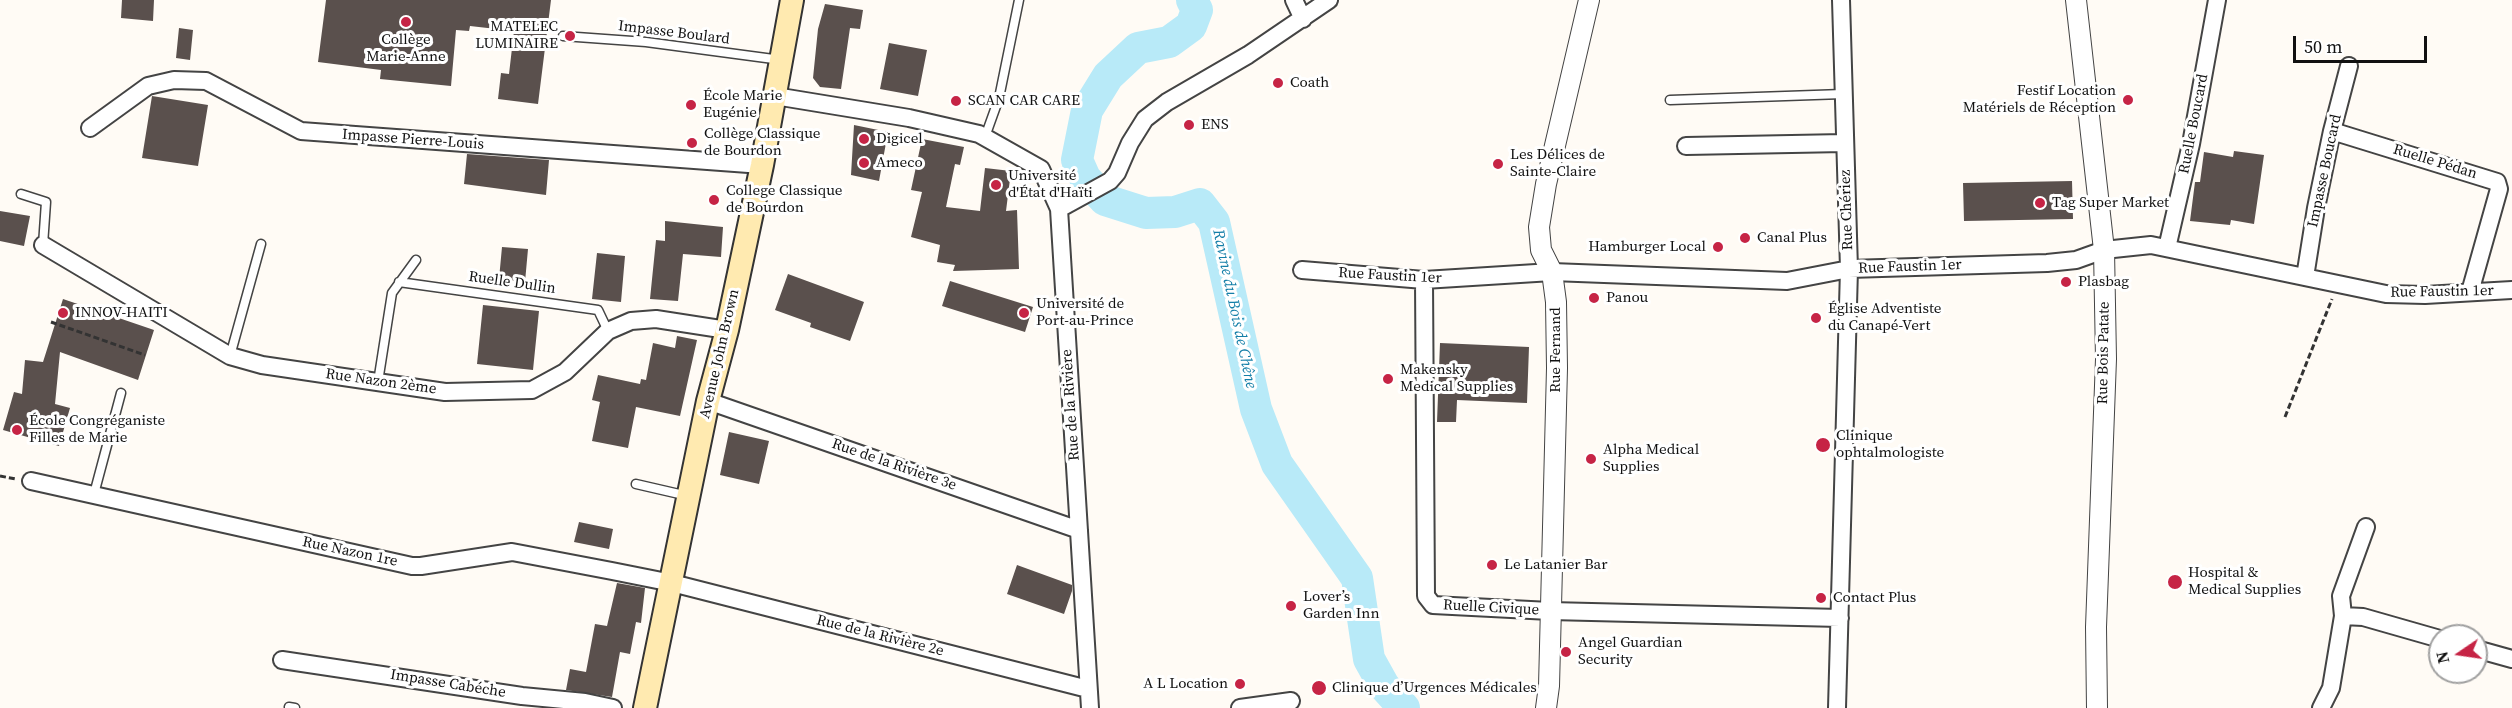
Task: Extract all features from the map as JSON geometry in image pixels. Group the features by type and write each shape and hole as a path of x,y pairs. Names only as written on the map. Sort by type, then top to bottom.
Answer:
{"main road":[{"name":"Avenue John Brown","path":"645,708 708,401 727,330 762,165 792,0"}],"street":[{"path":"1294,0 1303,19"},
{"path":"1059,209 1110,181 1117,173 1130,144 1145,119 1167,102 1248,55 1329,0"},
{"name":"Rue Fernand","path":"1546,708 1557,368 1556,302 1552,272 1541,250 1539,227 1546,184 1589,0"},
{"name":"Rue Chériez","path":"1838,708 1849,269 1841,0"},
{"name":"Rue Bois Patate","path":"2076,0 2104,250 2106,359 2096,627 2097,708"},
{"name":"Ruelle Boucard","path":"2167,248 2190,144 2217,0"},
{"name":"Impasse Boucard","path":"2306,277 2316,208 2332,131 2349,66"},
{"name":"Impasse Pierre-Louis","path":"90,128 148,86 174,80 206,81 301,131 762,165"},
{"name":"Rue de la Rivière","path":"775,96 909,118 979,134 1041,169 1059,209 1090,708"},
{"name":"Ruelle Pédan","path":"2332,131 2497,182 2499,189 2470,292"},
{"path":"1686,146 1844,143"},
{"name":"Rue Nazon 2ème","path":"43,245 90,277 230,356 262,365 446,392 532,390 565,372 609,331 631,321 656,319 727,330"},
{"name":"Rue Faustin 1er","path":"1302,270 1424,280 1552,272 1787,281 1849,269 2046,263 2076,260 2104,250 2151,246 2407,296 2512,290"},
{"name":"Ruelle Civique","path":"1424,280 1426,596 1433,605 1550,612 1840,618"},
{"name":"Rue de la Rivière 3e","path":"708,401 1079,530"},
{"name":"Rue Nazon 1re","path":"31,481 412,566 512,552 672,583"},
{"path":"2321,708 2331,688 2343,616 2341,596 2366,527"},
{"name":"Rue de la Rivière 2e","path":"672,583 1088,689"},
{"path":"2343,616 2363,617 2428,636"},
{"path":"2488,652 2512,659"},
{"name":"Impasse Cabéche","path":"282,660 614,708"},
{"path":"1240,708 1291,701"}],"lane":[{"path":"985,137 999,98 1019,0"},
{"name":"Impasse Boulard","path":"563,36 646,42 781,60"},
{"path":"1670,100 1843,94"},
{"path":"21,194 46,202 43,245"},
{"path":"230,356 261,244"},
{"path":"378,382 392,293 416,260"},
{"name":"Ruelle Dullin","path":"399,282 598,310 609,331"},
{"path":"94,494 121,393"},
{"path":"636,484 688,496"},
{"path":"289,707 295,708"}],"path":[{"path":"2284,417 2338,283"},
{"path":"51,322 145,355"}],"building":[{"path":"122,0 154,0 153,21 121,18"},
{"path":"326,0 551,0 538,104 498,99 501,73 509,74 514,31 470,26 469,31 456,30 451,86 380,79 381,70 318,62"},
{"path":"825,4 863,10 860,29 850,28 841,89 820,87 813,78 818,29"},
{"path":"179,28 193,30 190,60 176,58"},
{"path":"889,43 927,50 918,96 880,89"},
{"path":"152,96 208,105 198,166 142,158"},
{"path":"854,125 888,132 879,181 851,175"},
{"path":"922,139 964,147 960,165 955,164 946,207 980,211 985,168 1011,171 1006,211 1017,210 1019,269 953,271 955,265 937,262 940,245 911,237 922,192 911,190"},
{"path":"2234,151 2264,155 2254,224 2231,220 2230,225 2190,221 2195,182 2200,182 2204,152 2233,157"},
{"path":"467,154 549,160 546,195 464,184"},
{"path":"2072,181 2073,219 1964,221 1963,183"},
{"path":"0,211 30,216 24,246 0,241"},
{"path":"665,221 723,227 721,257 683,254 678,301 650,299 656,240 665,241"},
{"path":"502,247 528,249 525,282 499,279"},
{"path":"597,253 625,256 621,302 592,299"},
{"path":"788,274 864,302 850,341 810,327 811,323 775,310"},
{"path":"950,281 1033,307 1025,332 942,306"},
{"path":"63,299 154,330 138,380 60,352 55,404 70,408 59,446 3,430 14,392 22,394 25,360 43,362"},
{"path":"483,305 539,311 533,370 477,364"},
{"path":"677,336 697,340 680,416 636,407 628,448 592,441 600,402 592,400 598,375 640,384 641,379 646,380 653,343 675,348"},
{"path":"1440,343 1529,347 1527,403 1457,400 1456,422 1437,422"},
{"path":"729,432 769,441 759,484 720,475"},
{"path":"579,522 613,529 609,549 574,542"},
{"path":"1017,565 1072,585 1064,614 1007,594"},
{"path":"617,583 645,588 641,623 636,622 630,654 620,652 612,697 566,690 570,669 586,672 595,624 607,626"}],"waterway":[{"name":"Ravine du Bois de Chêne","path":"1192,0 1197,10 1191,26 1169,42 1138,48 1108,76 1087,110 1077,160 1085,178 1105,200 1146,213 1175,212 1200,204 1214,222 1256,409 1277,464 1357,578 1369,659 1384,686 1404,708"}],"place":[{"name":"Collège Marie-Anne","path":"406,22"},
{"name":"MATELEC LUMINAIRE","path":"570,36"},
{"name":"Coath","path":"1278,83"},
{"name":"Festif Location Matériels de Réception","path":"2128,100"},
{"name":"SCAN CAR CARE","path":"956,101"},
{"name":"École Marie Eugénie","path":"691,105"},
{"name":"ENS","path":"1189,125"},
{"name":"Digicel","path":"864,139"},
{"name":"Collège Classique de Bourdon","path":"692,143"},
{"name":"Ameco","path":"864,163"},
{"name":"Les Délices de Sainte-Claire","path":"1498,164"},
{"name":"Université d'État d'Haïti","path":"996,185"},
{"name":"College Classique de Bourdon","path":"714,200"},
{"name":"Tag Super Market","path":"2040,203"},
{"name":"Canal Plus","path":"1745,238"},
{"name":"Hamburger Local","path":"1718,247"},
{"name":"Plasbag","path":"2066,282"},
{"name":"Panou","path":"1594,298"},
{"name":"INNOV-HAITI","path":"63,313"},
{"name":"Université de Port-au-Prince","path":"1024,313"},
{"name":"Église Adventiste du Canapé-Vert","path":"1816,318"},
{"name":"Makensky Medical Supplies","path":"1388,379"},
{"name":"École Congréganiste Filles de Marie","path":"17,430"},
{"name":"Clinique ophtalmologiste","path":"1823,445"},
{"name":"Alpha Medical Supplies","path":"1591,459"},
{"name":"Le Latanier Bar","path":"1492,565"},
{"name":"Hospital & Medical Supplies","path":"2175,582"},
{"name":"Contact Plus","path":"1821,598"},
{"name":"Lover’s Garden Inn","path":"1291,606"},
{"name":"Angel Guardian Security","path":"1566,652"},
{"name":"A L Location","path":"1240,684"},
{"name":"Clinique d’Urgences Médicales","path":"1319,688"}]}
